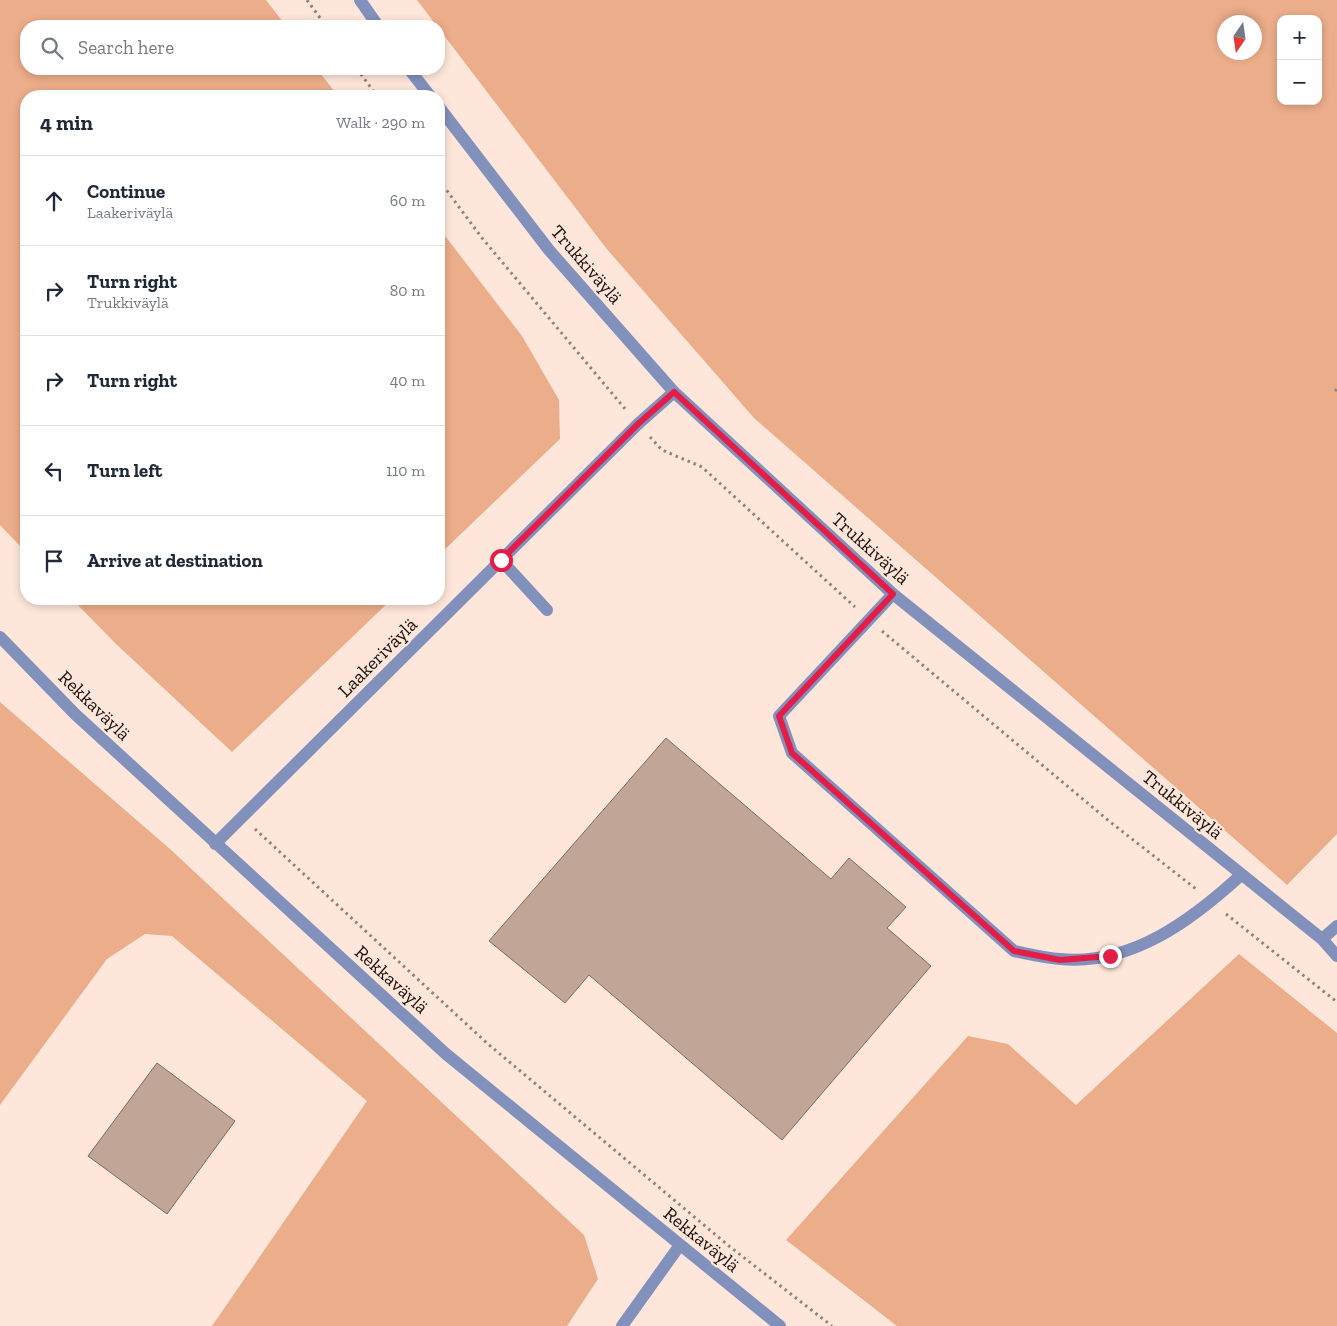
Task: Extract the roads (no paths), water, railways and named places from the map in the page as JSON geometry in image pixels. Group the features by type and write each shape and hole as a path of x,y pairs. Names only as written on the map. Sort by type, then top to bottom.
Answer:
{"street":[{"path":"360,0 374,20"},
{"path":"414,75 425,90"},
{"name":"Trukkiväylä","path":"445,115 549,250 674,392 893,594 1322,939 1337,956"},
{"name":"Laakeriväylä","path":"216,844 638,424 674,392"},
{"path":"501,560 547,610"},
{"path":"893,594 779,716 792,753 1014,951 1060,960 1110,956 1164,936 1212,902 1241,875"},
{"name":"Rekkaväylä","path":"0,637 75,714 446,1054 780,1326"},
{"path":"1322,939 1337,926"},
{"path":"622,1326 680,1245"}]}
